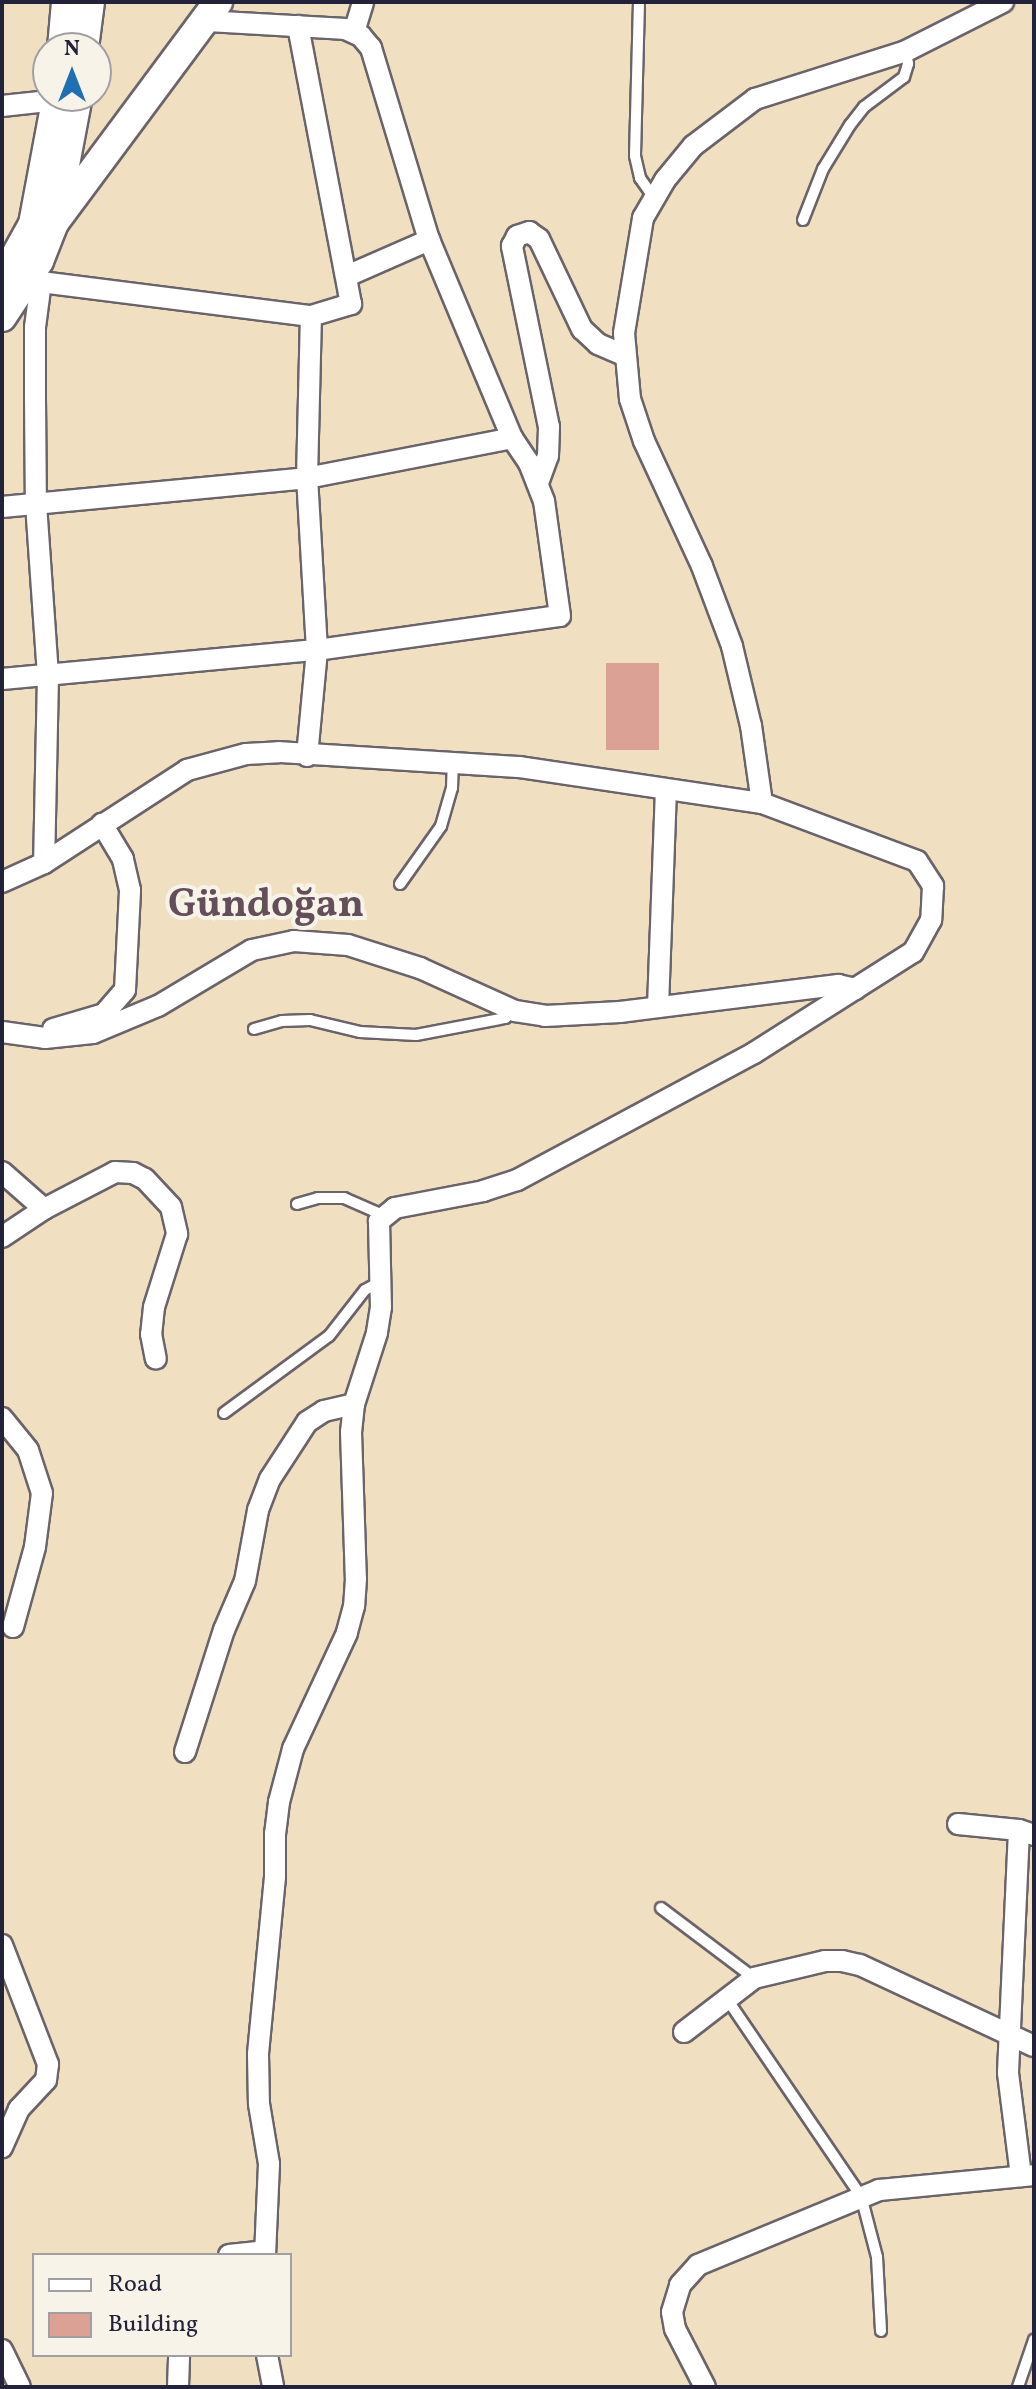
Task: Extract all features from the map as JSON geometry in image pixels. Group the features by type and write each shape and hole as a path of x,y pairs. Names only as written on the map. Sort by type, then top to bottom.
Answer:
{"main road":[{"path":"63,32 66,2"},
{"path":"86,32 90,2"},
{"path":"2,317 17,275 43,223 212,12"},
{"path":"43,223 64,112"}],"street":[{"path":"354,32 363,2"},
{"path":"762,803 746,700 732,646 702,566 636,420 624,355 626,311 643,218 693,146 755,99 906,51 1003,2"},
{"path":"2,679 317,650 560,616 544,501 538,483 512,438 429,240 371,48 354,32 212,12"},
{"path":"44,863 48,676 36,504 35,327 17,275 311,316 351,304 298,26"},
{"path":"2,106 32,102"},
{"path":"538,483 548,456 549,427 512,246 517,236 529,232 539,239 582,329 598,344 624,355"},
{"path":"347,276 429,240"},
{"path":"307,756 317,650 307,478 311,316"},
{"path":"2,507 307,478 512,438"},
{"path":"2,882 44,863 187,770 214,760 246,754 520,767 762,803 859,842 903,855 927,872 933,886 933,902 924,937 900,963 754,1053 543,1168 484,1191 395,1208 383,1215 378,1228 381,1281 377,1333 354,1404 354,1606 347,1633 293,1749 279,1802 275,1833 275,1877 258,2054 259,2104 269,2164 265,2253"},
{"path":"658,1007 666,791"},
{"path":"45,1038 55,1028 104,1014 125,990 130,890 123,859 102,824"},
{"path":"2,1032 45,1038 93,1033 158,1006 252,950 294,941 348,945 420,968 515,1011 561,1016 838,985 856,989"},
{"path":"2,1172 44,1209"},
{"path":"2,1237 44,1209 115,1172 145,1179 171,1207 177,1234 154,1307 151,1334 156,1359"},
{"path":"185,1752 224,1630 245,1581 258,1510 270,1479 307,1422 324,1411 354,1404"},
{"path":"2,1418 28,1450 42,1493 35,1547 13,1627"},
{"path":"705,2387 675,2329 672,2312 674,2298 688,2273 698,2265 861,2196 907,2185 1027,2175 1011,2113 1009,2036 1026,1832 958,1824"},
{"path":"2,1945 48,2064 46,2080 19,2109 2,2147"},
{"path":"684,2032 754,1978 825,1961 842,1961 860,1965 1034,2046"},
{"path":"2,2350 20,2387"},
{"path":"178,2387 179,2357"},
{"path":"267,2357 273,2387"}],"lane":[{"path":"639,2 635,156 640,178 654,198"},
{"path":"803,220 823,169 850,125 864,107 904,77 908,64 906,51"},
{"path":"400,884 441,826 452,788 453,763"},
{"path":"254,1029 282,1021 310,1020 360,1032 416,1035 505,1018 515,1011"},
{"path":"297,1204 318,1198 344,1198 383,1215"},
{"path":"224,1413 329,1336 365,1290 381,1281"},
{"path":"661,1908 754,1978"},
{"path":"727,1999 861,2196 877,2257 881,2331"},
{"path":"1018,2387 1034,2340"}],"building":[{"path":"606,663 659,663 659,750 606,750"}],"district":[{"name":"Gündoğan","path":"266,906"}]}
